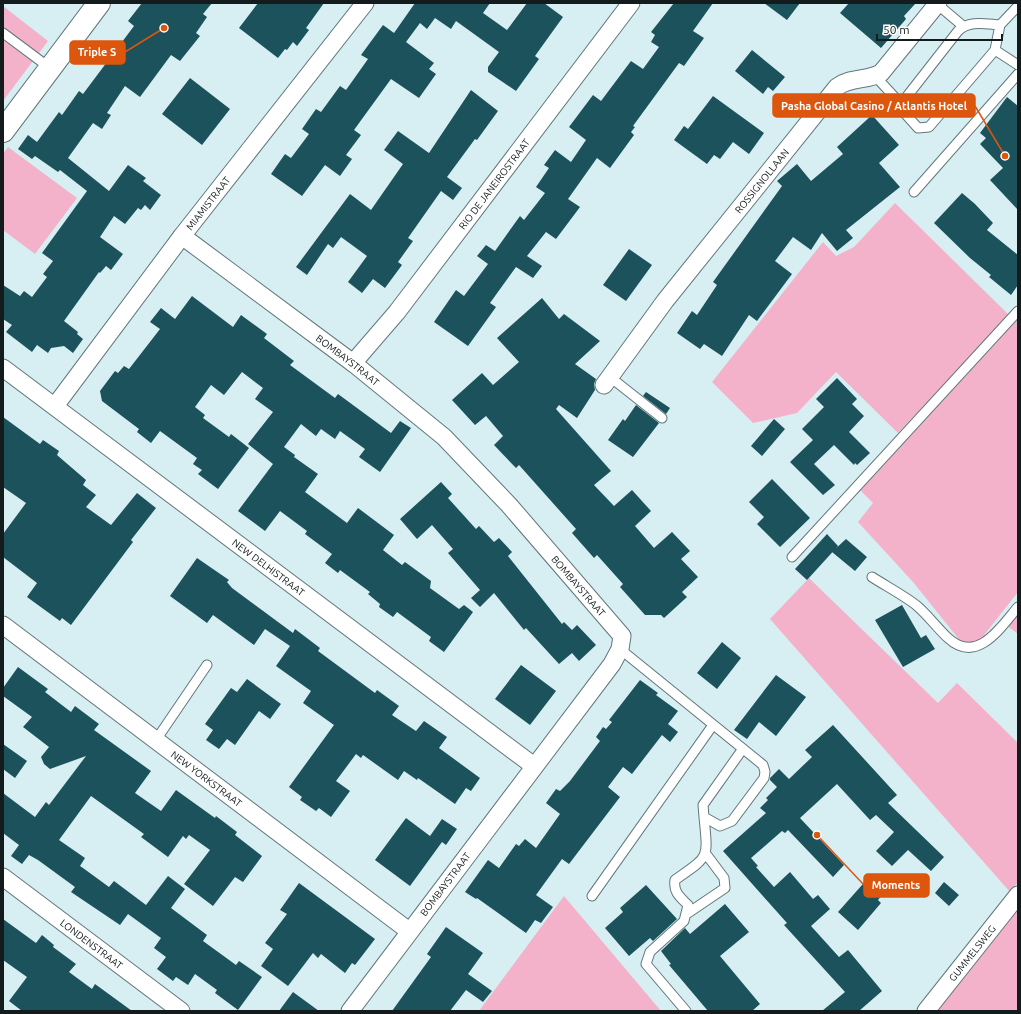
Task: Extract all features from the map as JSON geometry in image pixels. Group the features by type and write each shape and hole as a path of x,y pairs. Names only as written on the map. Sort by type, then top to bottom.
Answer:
{"street":[{"path":"3,131 99,3"},
{"name":"MIAMISTRAAT","path":"55,406 182,236 365,3"},
{"name":"RIO DE JANEIROSTRAAT","path":"353,363 398,312 631,3"},
{"path":"876,77 881,73 938,4"},
{"name":"ROSSIGNOLLAAN","path":"607,381 665,301 837,87 844,82 876,77"},
{"name":"BOMBAYSTRAAT","path":"182,236 353,363 444,437 509,505 622,636 620,649 612,664 350,1011"},
{"name":"NEW DELHISTRAAT","path":"3,368 534,766"},
{"name":"NEW YORKSTRAAT","path":"3,625 410,931"},
{"name":"LONDENSTRAAT","path":"3,877 181,1011"},
{"name":"GUMMELSWEG","path":"926,1011 1018,895"}],"lane":[{"path":"938,4 963,26"},
{"path":"876,77 901,104 901,109 918,128 929,127 994,50 1000,25 1018,6"},
{"path":"901,104 963,26 970,23 1000,25"},
{"path":"3,33 50,68"},
{"path":"994,50 1018,65"},
{"path":"914,192 1018,74"},
{"path":"792,557 1018,311"},
{"path":"607,381 662,418"},
{"path":"872,577 916,605 949,639 958,645 969,648 981,645 990,638 1018,607"},
{"path":"620,649 762,765 765,772 764,778 732,821 726,825 720,826 704,818"},
{"path":"156,740 207,665"},
{"path":"592,896 713,725"},
{"path":"686,1011 646,964 650,952 684,921 688,913 688,905 676,893 674,886 676,880 703,860 706,854 703,805 742,750"},
{"path":"688,913 725,888 724,878 706,854"}],"shaded area":[{"path":"3,6 48,41 3,101"},
{"path":"8,147 77,198 35,254 3,230 3,154"},
{"path":"895,203 1009,315 898,433 836,372 797,413 753,423 712,382 823,242 836,256 854,247"},
{"path":"1018,319 1018,592 970,653 913,582 858,522 873,503 859,489"},
{"path":"809,578 938,703 957,683 1018,743 1018,882 1010,892 770,619"},
{"path":"1018,610 1018,634 1006,625"},
{"path":"564,896 661,1011 479,1011"},
{"path":"1018,907 1018,1011 934,1011"}],"building":[{"path":"142,3 212,3 203,14 207,17 196,33 200,36 180,61 171,55 140,97 125,86 107,113 111,115 102,129 93,123 68,158 109,191 128,165 146,178 143,181 161,195 150,210 145,205 141,210 138,208 125,224 114,216 100,237 123,254 111,270 106,266 100,273 99,272 64,321 78,332 77,334 83,339 73,353 64,346 51,348 48,353 37,345 32,352 6,332 12,325 3,319 3,285 20,296 24,291 32,297 47,277 43,274 53,261 42,253 87,191 60,170 58,172 35,156 32,159 18,149 28,135 37,142 59,112 62,115 79,91 83,94 134,26 128,21"},
{"path":"258,3 324,3 306,28 309,30 297,46 293,42 278,58 239,28"},
{"path":"415,3 490,3 483,13 507,30 527,3 544,3 563,17 535,56 539,59 516,91 488,72 488,67 499,52 456,21 451,29 435,18 427,29 420,23 406,42 434,63 429,69 436,74 419,98 391,79 354,130 361,135 346,155 352,159 340,176 325,165 302,196 271,174 285,154 291,158 309,134 302,129 316,109 321,112 340,86 346,90 368,59 361,55 383,25 394,33"},
{"path":"674,3 713,3 693,31 704,38 684,66 679,63 633,126 635,127 631,132 634,135 610,168 597,158 568,199 580,207 556,239 546,232 527,256 542,266 533,278 516,267 490,303 496,307 468,346 434,322 456,290 464,296 488,264 477,256 486,245 495,251 520,216 524,220 545,193 536,187 549,168 544,165 555,150 571,162 586,140 569,127 593,95 601,101 631,61 643,69 659,47 651,42 655,35 651,32"},
{"path":"764,3 800,3 787,20"},
{"path":"849,3 916,3 904,16 906,19 881,48 840,13"},
{"path":"752,50 785,77 773,91 768,87 763,94 735,71"},
{"path":"190,78 230,109 202,145 162,114"},
{"path":"471,90 498,111 447,177 462,188 453,200 441,191 408,238 413,241 398,262 402,265 385,288 373,279 362,293 348,282 367,256 341,237 333,248 328,244 307,275 296,267 350,194 371,210 403,164 384,150 398,131 429,153"},
{"path":"713,96 764,133 749,154 733,142 720,159 714,155 707,164 674,140 684,126 688,129"},
{"path":"1007,97 1018,106 1018,210 990,180 1003,168 980,144 986,138 980,133"},
{"path":"872,115 899,145 879,163 900,187 846,230 853,238 837,251 822,233 811,250 793,237 775,261 792,274 757,321 749,315 722,356 704,344 700,349 677,333 692,311 697,315 717,285 713,282 782,186 777,181 797,164 811,181 843,154 837,147"},
{"path":"962,193 993,223 987,230 1018,255 1018,285 1011,295 989,277 991,275 970,258 934,223"},
{"path":"629,249 652,265 626,301 603,285"},
{"path":"192,296 233,327 241,315 267,334 264,338 294,361 290,365 335,398 338,394 391,433 400,421 411,428 380,472 359,457 365,449 340,431 335,439 321,429 316,436 301,424 284,447 295,455 294,457 318,474 305,492 347,523 358,508 394,535 383,550 402,565 405,562 431,581 430,588 459,609 464,605 473,612 444,652 429,641 431,637 397,612 393,617 379,607 380,604 368,594 370,592 340,570 338,573 325,563 332,554 305,534 307,531 280,511 265,531 238,511 273,464 248,444 273,412 255,399 263,388 242,372 224,395 211,385 195,407 205,415 203,418 229,437 231,434 249,448 218,489 198,474 202,470 193,464 197,458 160,431 151,443 137,432 139,429 102,401 100,391 115,371 118,373 124,366 129,369 160,329 150,322 161,308 175,319"},
{"path":"542,298 559,319 564,314 600,341 575,364 596,379 594,384 595,390 577,418 559,405 556,409 611,471 594,485 614,506 632,490 651,511 635,526 654,548 672,532 690,551 681,559 698,577 682,592 687,597 664,618 661,615 645,615 620,587 623,584 597,555 594,558 572,533 576,529 519,465 516,468 494,445 503,436 486,416 475,425 452,400 482,373 493,385 519,362 497,338"},
{"path":"837,378 857,399 852,404 864,416 849,432 870,453 857,465 855,463 854,465 834,445 814,464 835,485 823,495 790,462 813,440 802,429 824,407 816,399"},
{"path":"646,392 670,408 666,414 643,396"},
{"path":"636,405 659,423 633,457 608,440 623,419 625,421"},
{"path":"3,417 40,444 43,440 59,451 57,455 86,480 83,485 96,495 86,507 111,525 137,493 156,508 131,540 133,542 71,625 62,618 60,621 27,597 37,583 3,557 3,534 26,503 3,487"},
{"path":"774,419 785,429 762,456 751,446"},
{"path":"772,479 810,518 780,547 757,524 764,517 749,502"},
{"path":"441,482 452,494 448,498 476,529 479,526 494,542 499,538 512,552 508,556 562,624 564,622 572,630 577,625 596,645 579,661 572,653 559,664 526,628 524,630 494,593 480,607 471,598 480,590 448,553 453,549 432,525 417,539 400,519"},
{"path":"827,534 838,546 807,580 795,569"},
{"path":"846,539 867,557 855,571 832,552"},
{"path":"197,558 229,580 227,582 232,588 293,633 295,629 320,648 318,651 375,693 377,690 399,706 392,715 416,731 424,721 447,737 439,748 480,778 471,791 466,788 455,804 418,778 417,780 404,771 398,780 363,755 361,758 356,754 336,781 350,791 331,817 319,808 316,811 300,800 302,797 289,787 334,725 303,703 311,691 276,666 290,646 265,629 254,645 213,615 207,623 170,596"},
{"path":"902,605 921,638 926,635 935,649 903,667 875,620"},
{"path":"722,642 741,658 717,689 697,673"},
{"path":"521,665 556,691 530,725 495,699"},
{"path":"18,667 48,689 45,692 71,712 75,706 99,724 94,730 151,771 135,793 161,811 176,790 215,818 216,816 237,832 235,835 262,856 243,882 235,877 213,906 184,884 210,850 189,835 186,839 183,836 168,857 141,837 144,834 91,796 59,840 85,858 80,866 109,887 114,881 146,905 168,876 185,889 171,908 207,935 203,941 236,965 239,961 262,977 238,1010 215,993 217,990 195,974 188,985 176,977 173,981 157,969 166,957 154,948 161,938 128,914 120,925 71,892 75,887 38,860 29,855 22,864 11,856 19,845 3,833 3,793 35,817 46,802 49,805 86,756 50,769 44,764 41,757 49,747 23,727 32,717 3,696 3,688"},
{"path":"776,675 806,697 776,736 759,722 747,739 734,730"},
{"path":"247,679 281,704 270,719 259,711 235,745 227,739 219,749 206,740 213,730 205,724 231,688 237,692"},
{"path":"640,680 658,693 656,695 678,711 668,724 678,732 670,742 662,735 632,774 623,767 608,787 620,797 569,864 562,859 536,895 553,907 541,923 535,920 526,933 477,898 476,899 465,892 488,860 499,868 516,844 519,846 525,839 536,848 560,814 546,803 556,789 560,791 570,781 600,741 596,737 603,727 606,729 612,722 609,720"},
{"path":"833,725 897,795 888,803 944,857 931,871 908,850 892,866 876,851 894,832 876,815 870,820 837,784 800,818 844,865 833,877 788,830 785,833 782,831 751,858 758,866 756,867 774,887 790,872 813,899 818,895 830,909 811,926 839,957 848,950 882,991 859,1011 822,1011 845,992 784,925 787,923 723,851 766,813 760,808 768,800 766,798 777,787 770,780 770,778 779,769 789,779 812,757 805,750"},
{"path":"3,744 27,761 15,778 3,769"},
{"path":"406,818 430,836 442,819 457,829 446,845 442,842 410,886 375,860"},
{"path":"870,876 886,890 878,900 881,903 858,930 838,912"},
{"path":"944,882 959,895 949,906 935,893"},
{"path":"299,883 375,939 355,965 352,963 345,973 321,954 318,958 313,953 288,986 261,966 273,949 265,943 287,914 280,910"},
{"path":"646,885 677,919 653,941 650,938 629,956 605,928 623,912 620,908"},
{"path":"725,904 749,932 720,956 760,1004 752,1011 708,1011 669,965 671,964 661,951 685,928 690,934"},
{"path":"3,919 36,943 42,935 54,945 53,947 76,964 69,972 92,989 95,984 132,1011 22,1011 9,1001 27,977 3,960"},
{"path":"446,927 483,953 468,974 492,991 483,1002 466,990 450,1011 392,1011 431,957 427,954"},
{"path":"293,992 319,1011 279,1011"}],"place":[{"name":"Triple S","path":"164,28"},
{"name":"Pasha Global Casino / Atlantis Hotel","path":"1005,156"},
{"name":"Moments","path":"817,835"}]}
